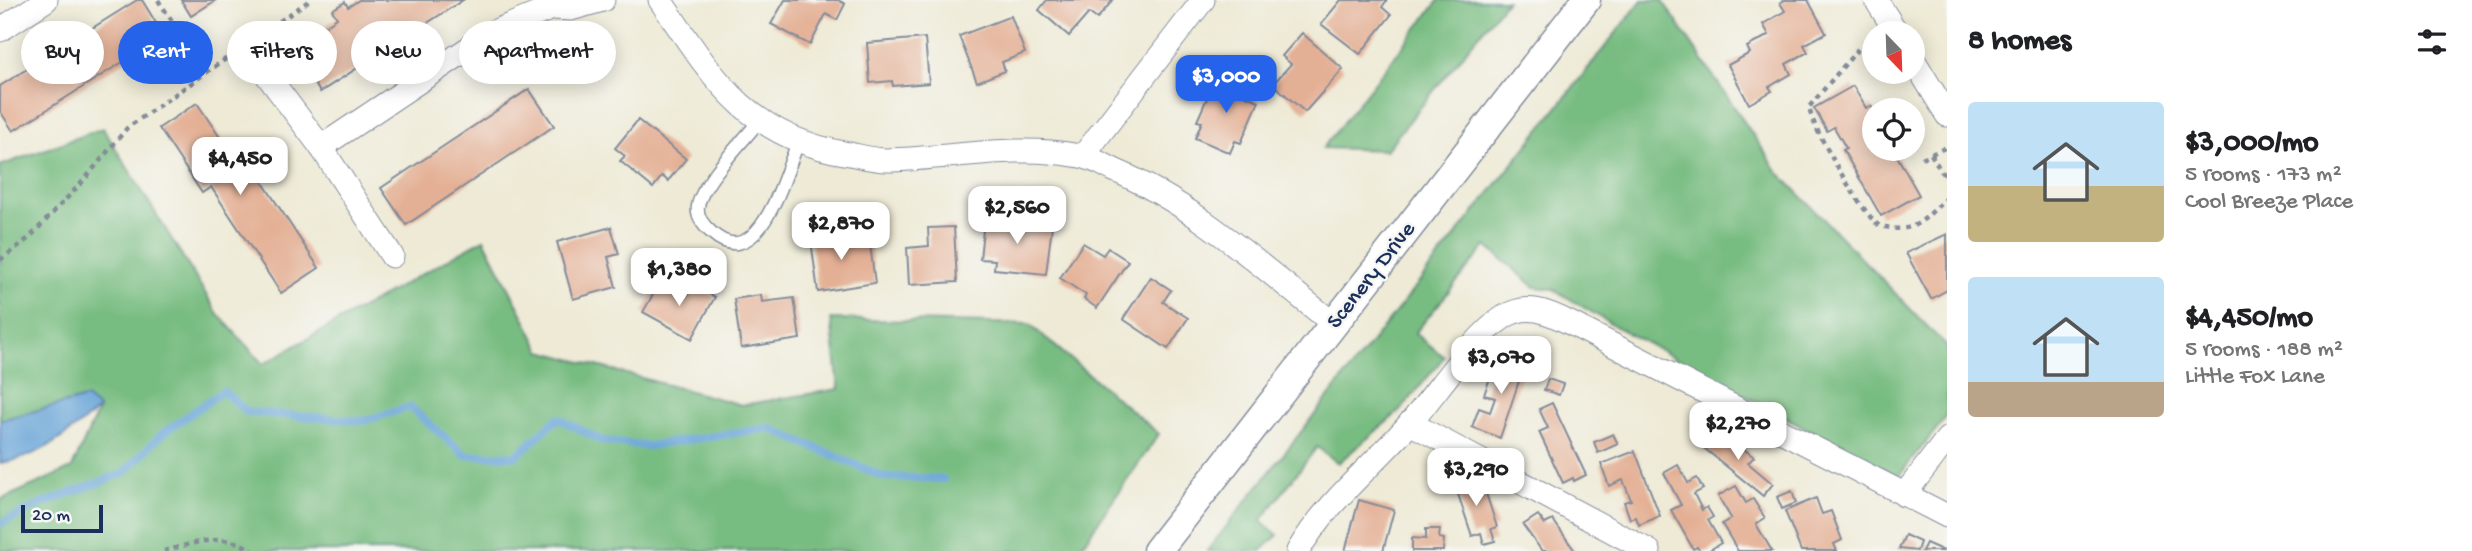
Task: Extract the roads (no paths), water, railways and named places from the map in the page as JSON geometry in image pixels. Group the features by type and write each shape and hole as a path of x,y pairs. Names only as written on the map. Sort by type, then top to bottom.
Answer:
{"street":[{"path":"0,30 46,0"},
{"path":"321,147 493,32 552,8 571,9 603,0"},
{"path":"660,0 715,80 744,110 799,140 827,150 883,160 1021,149 1083,156 1141,181 1196,217 1335,324"},
{"path":"1083,156 1203,0"},
{"name":"Scenery Drive","path":"1157,551 1586,0"},
{"path":"1876,0 1889,21"},
{"path":"1925,79 1947,115"},
{"path":"274,84 321,147 392,256"},
{"path":"1298,551 1329,507 1410,423 1478,342 1503,317 1522,309 1541,309 1570,323 1947,516"},
{"path":"1410,423 1649,551"},
{"path":"1904,495 1947,439"}],"lane":[{"path":"760,120 706,188 698,205 698,215 706,228 720,241 741,245 752,239 766,218 799,140"}],"water":[{"path":"86,398 99,409 76,427 41,450 0,463 0,420"}],"waterway":[{"path":"0,524 39,505 124,473 162,434 223,391 247,412 363,421 410,407 465,455 516,456 558,418 602,441 648,446 769,428 884,477 943,479"}]}
